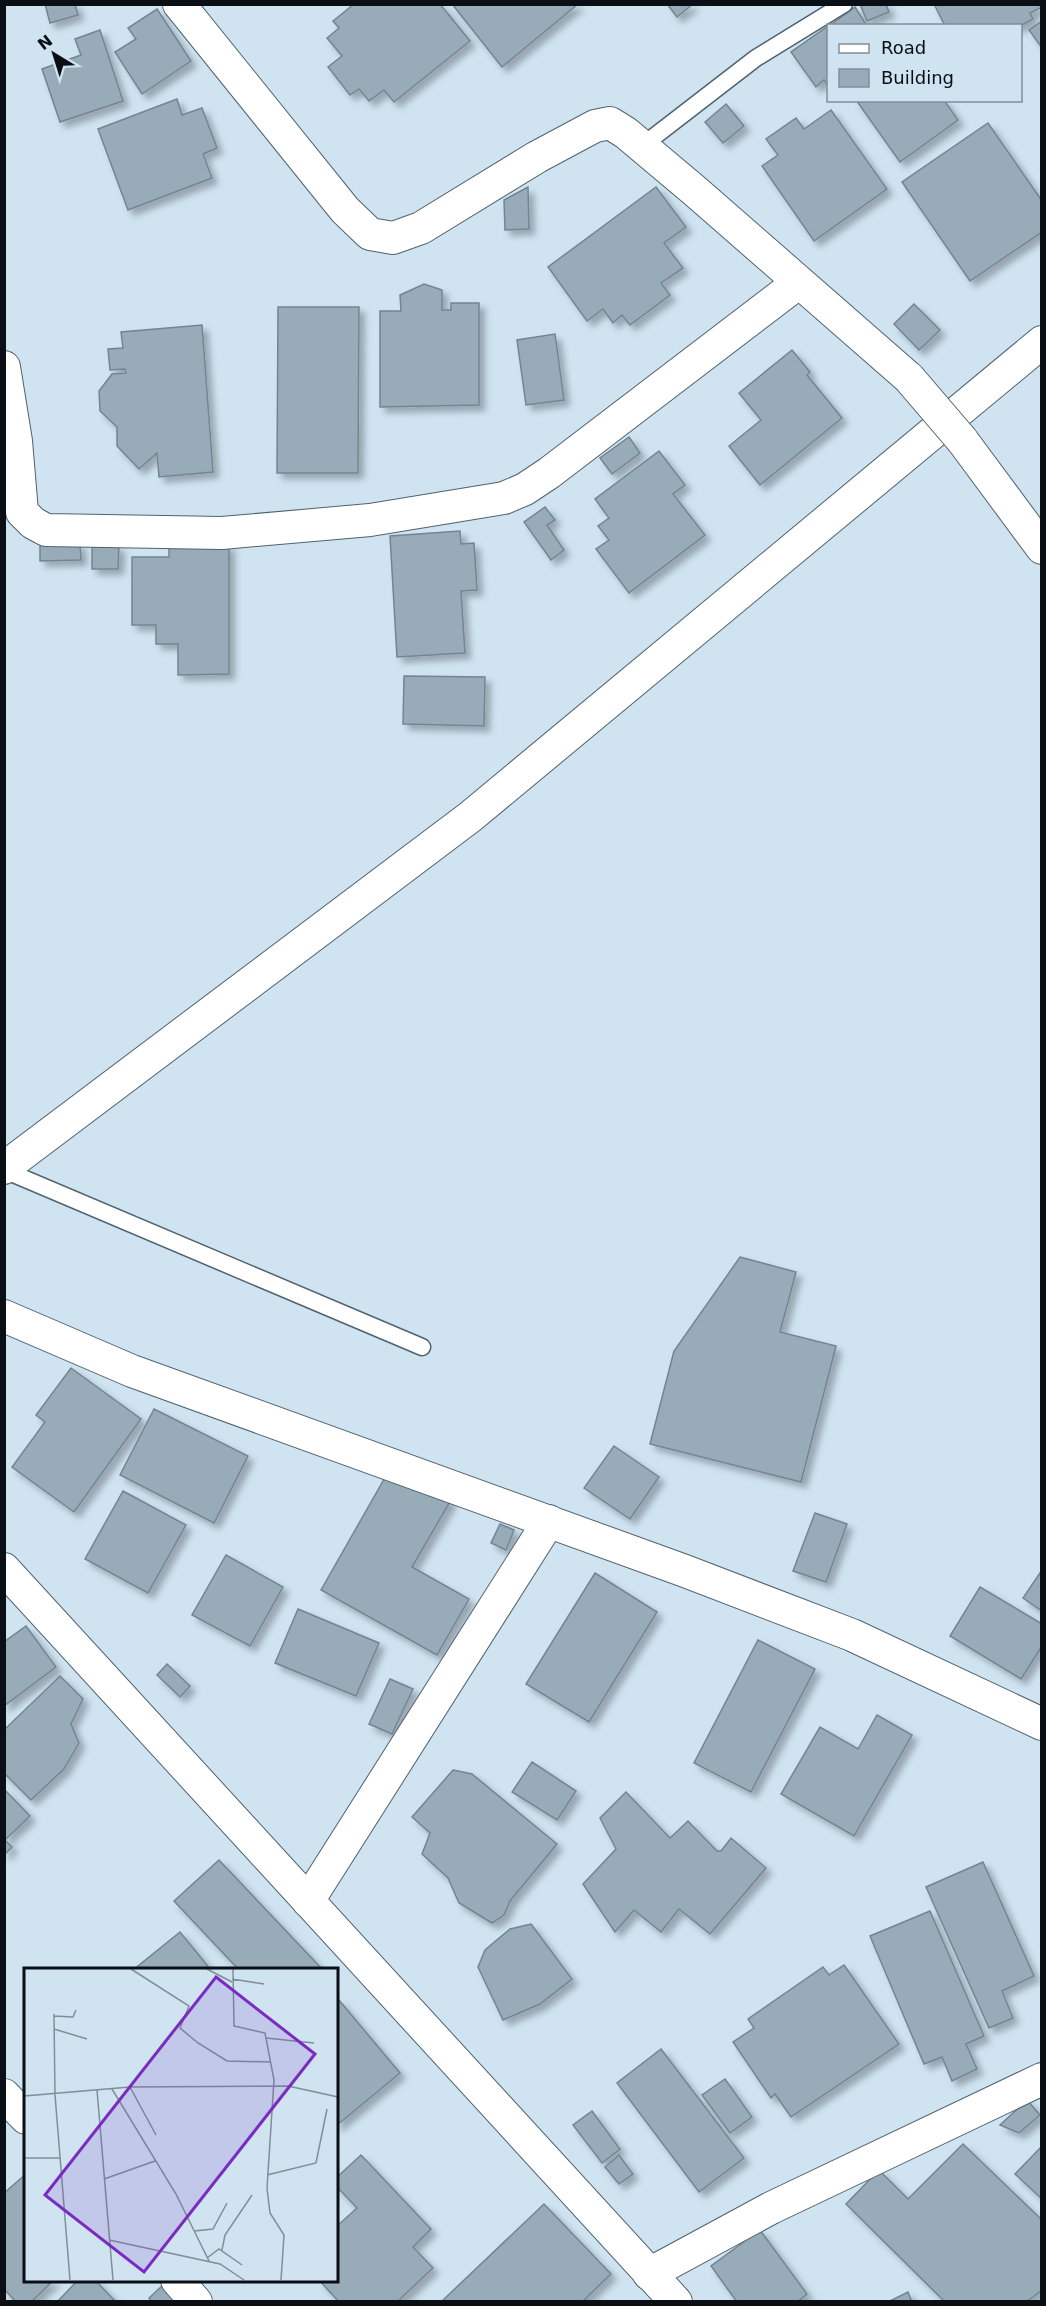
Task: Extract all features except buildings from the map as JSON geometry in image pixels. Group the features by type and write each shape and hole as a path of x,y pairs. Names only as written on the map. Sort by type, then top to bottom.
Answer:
{"street":[{"path":"179,4 345,210 370,234 393,238 421,228 537,157 595,126 610,123 642,146 909,378 962,440 1041,548"},
{"path":"4,367 16,441 22,512 33,523 46,530 222,533 370,520 504,498 525,489 798,283"},
{"path":"4,1169 470,817 1041,342"},
{"path":"4,1316 132,1371 549,1521 852,1635 1041,1724"},
{"path":"308,1901 549,1521"},
{"path":"4,1569 676,2301"},
{"path":"649,2274 771,2208 1041,2079"},
{"path":"4,2095 24,2116"},
{"path":"179,2282 196,2301"}],"lane":[{"path":"642,146 738,71 844,4"},
{"path":"4,1169 422,1347"}]}
